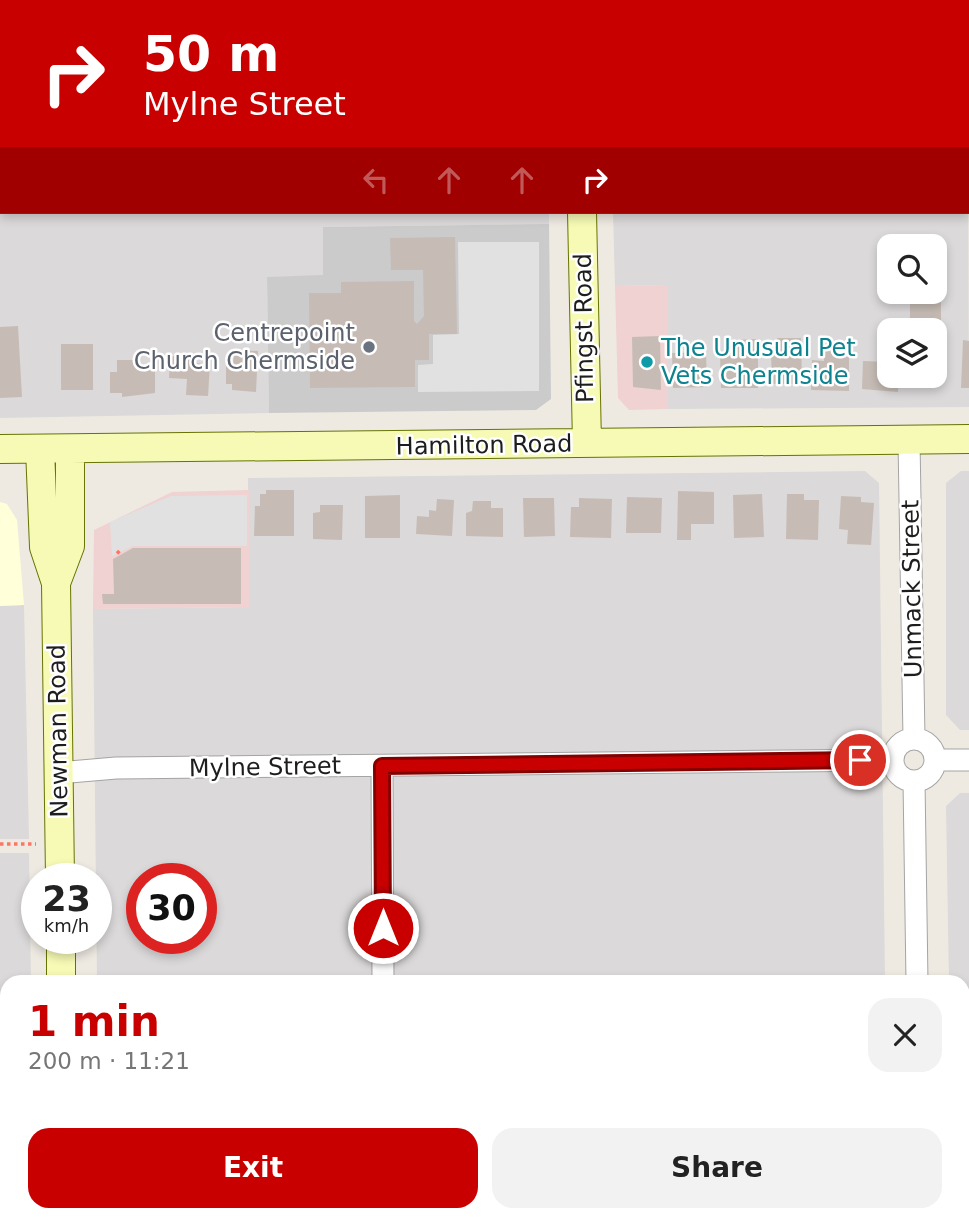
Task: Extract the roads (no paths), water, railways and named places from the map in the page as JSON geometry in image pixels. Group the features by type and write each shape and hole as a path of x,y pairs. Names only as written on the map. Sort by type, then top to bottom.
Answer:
{"main road":[{"name":"Pfingst Road","path":"582,214 587,443"},
{"name":"Hamilton Road","path":"0,449 969,439"},
{"name":"Newman Road","path":"40,449 44,547 56,583 60,863"},
{"name":"Newman Road","path":"56,583 70,546 70,450"},
{"path":"61,954 61,975"}],"street":[{"name":"Unmack Street","path":"909,440 914,739"},
{"path":"914,739 927,743 936,760 927,777 914,781 902,778 893,760 897,748 914,739"},
{"name":"Mylne Street","path":"58,773 116,768 893,760"},
{"path":"936,760 969,760"},
{"path":"382,766 383,975"},
{"path":"914,781 917,975"}],"place":[{"name":"Centrepoint Church Chermside","path":"369,347"},
{"name":"The Unusual Pet Vets Chermside","path":"647,362"}]}
